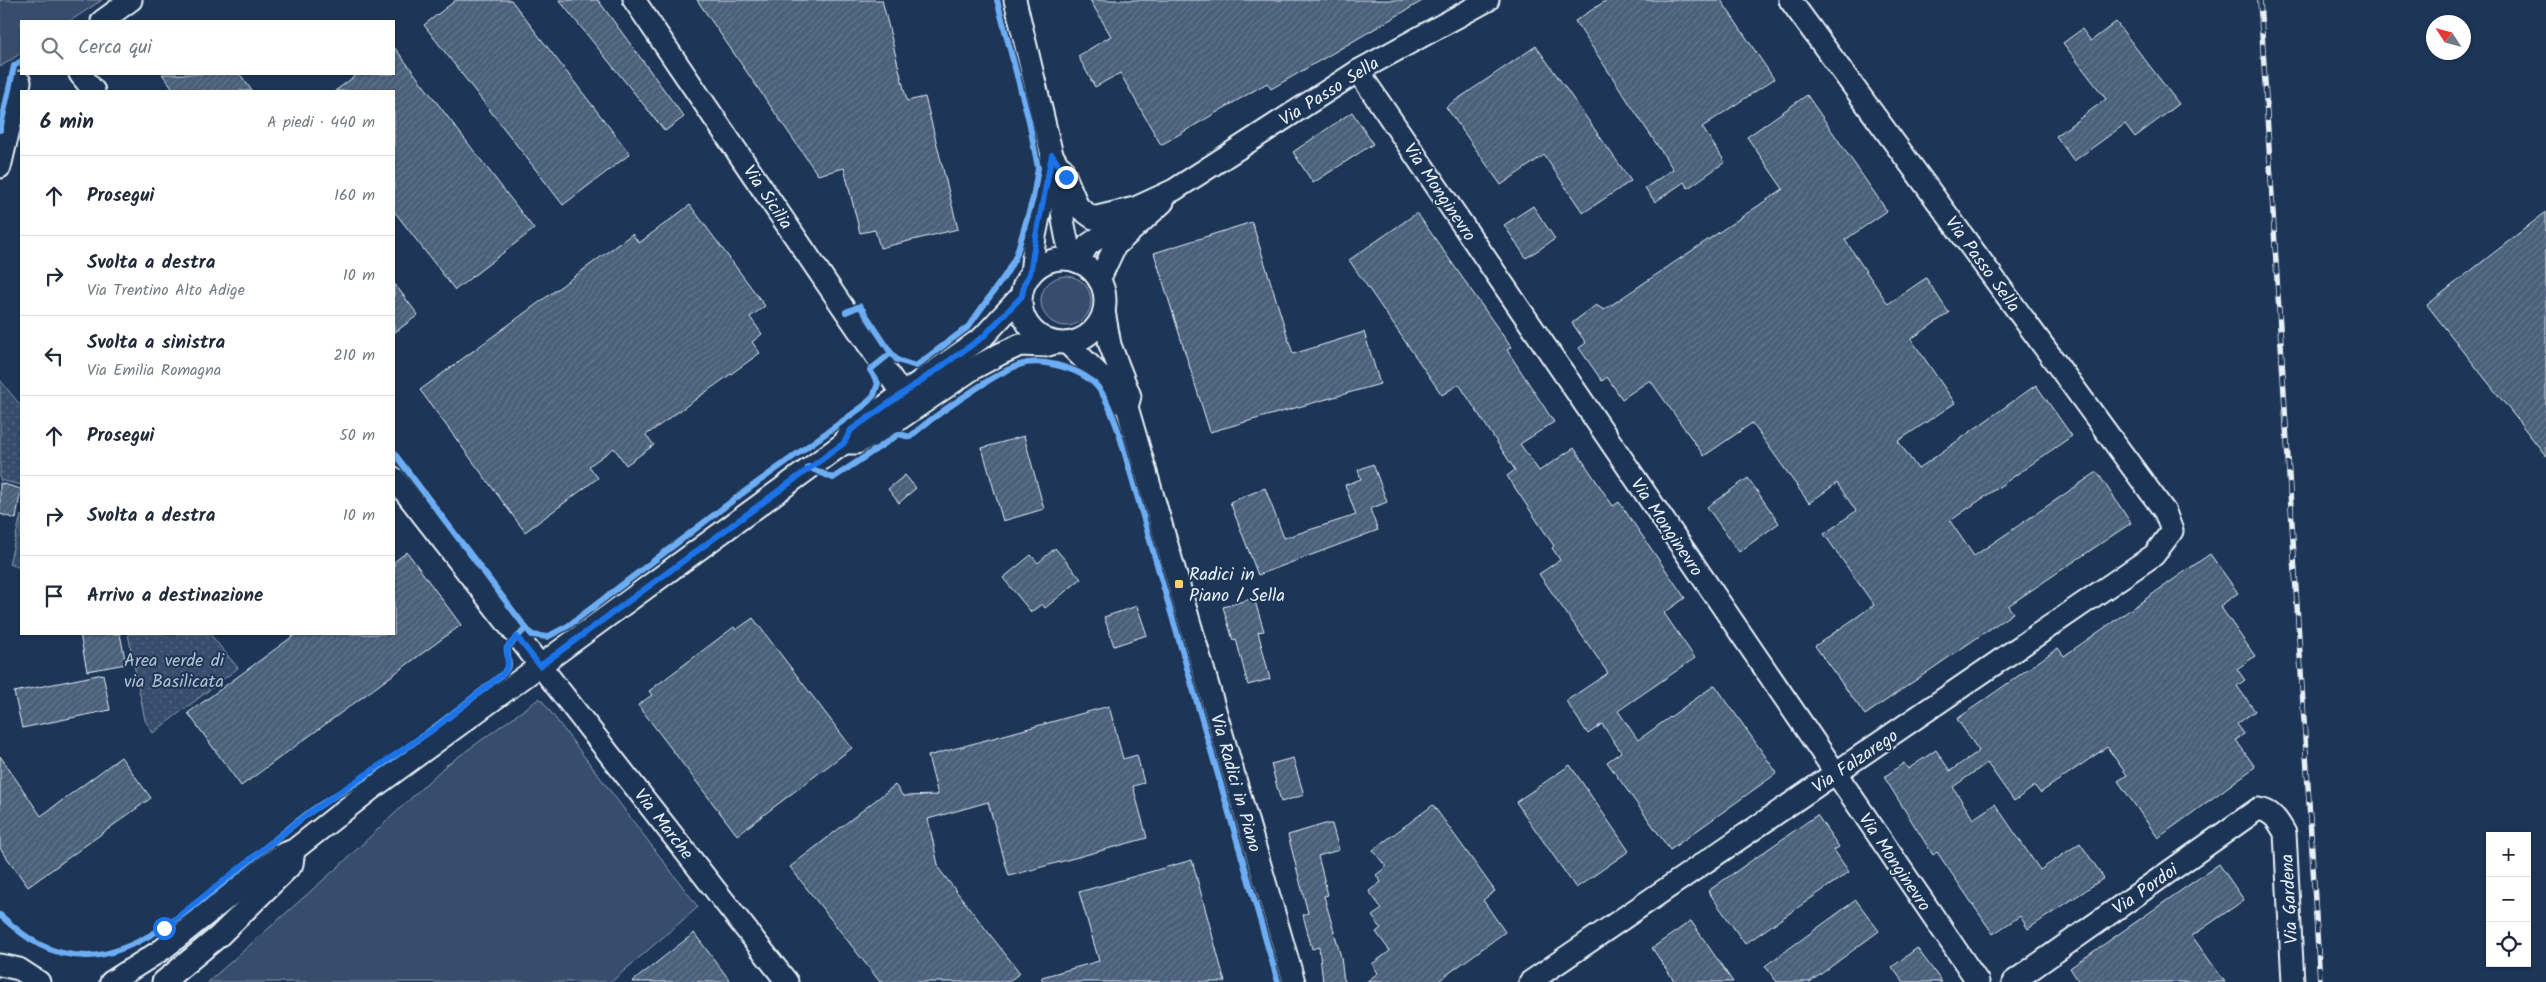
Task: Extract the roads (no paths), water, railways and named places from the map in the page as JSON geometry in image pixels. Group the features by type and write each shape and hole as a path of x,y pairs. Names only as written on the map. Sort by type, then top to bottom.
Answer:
{"street":[{"path":"103,20 131,0"},
{"name":"Via Sicilia","path":"634,0 902,394"},
{"path":"1015,0 1057,162 1065,234 1075,261"},
{"name":"Via Passo Sella","path":"1057,162 1078,207 1093,218 1134,208 1174,190 1358,71 1488,0"},
{"name":"Via Passo Sella","path":"1790,0 2165,512 2172,531"},
{"name":"Via Monginevro","path":"1358,71 1978,982"},
{"path":"81,75 93,90"},
{"path":"0,94 26,78"},
{"path":"22,90 26,78"},
{"path":"0,167 20,99"},
{"path":"1030,274 1046,262 1056,260 1075,261 1093,271 1099,280 1105,300 1104,311 1110,345 1130,396 1127,407 1116,398 1104,379 1062,343 1045,339 1034,331 1026,321 1022,309 1024,285 1030,274 1036,236 1057,162"},
{"name":"Via Passo Sella","path":"1099,280 1115,246 1174,190"},
{"name":"Via Passo Sella","path":"1075,261 1088,245 1123,221 1134,208"},
{"path":"111,982 163,949 281,855 294,850 378,785 844,443 851,430 983,337 1022,296"},
{"path":"844,443 857,443 892,424 974,368 1020,345 1045,346 1080,340 1099,323 1104,311"},
{"name":"Via Radici in Piano","path":"1127,407 1294,982"},
{"name":"Via Marche","path":"395,479 787,982"},
{"name":"Via Falzarego","path":"1530,982 2154,555 2172,531"},
{"name":"Via Pordoi","path":"2013,982 2258,809 2268,810 2277,819"},
{"name":"Via Gardena","path":"2277,819 2286,833 2293,982"},
{"path":"164,982 219,936 292,864 294,850"},
{"path":"0,949 10,967 39,982"}],"railway":[{"path":"2260,0 2320,982"}],"place":[{"name":"Radici in Piano / Sella","path":"1179,584"}],"park label":[{"name":"Area verde di via Basilicata","path":"174,670"}]}
